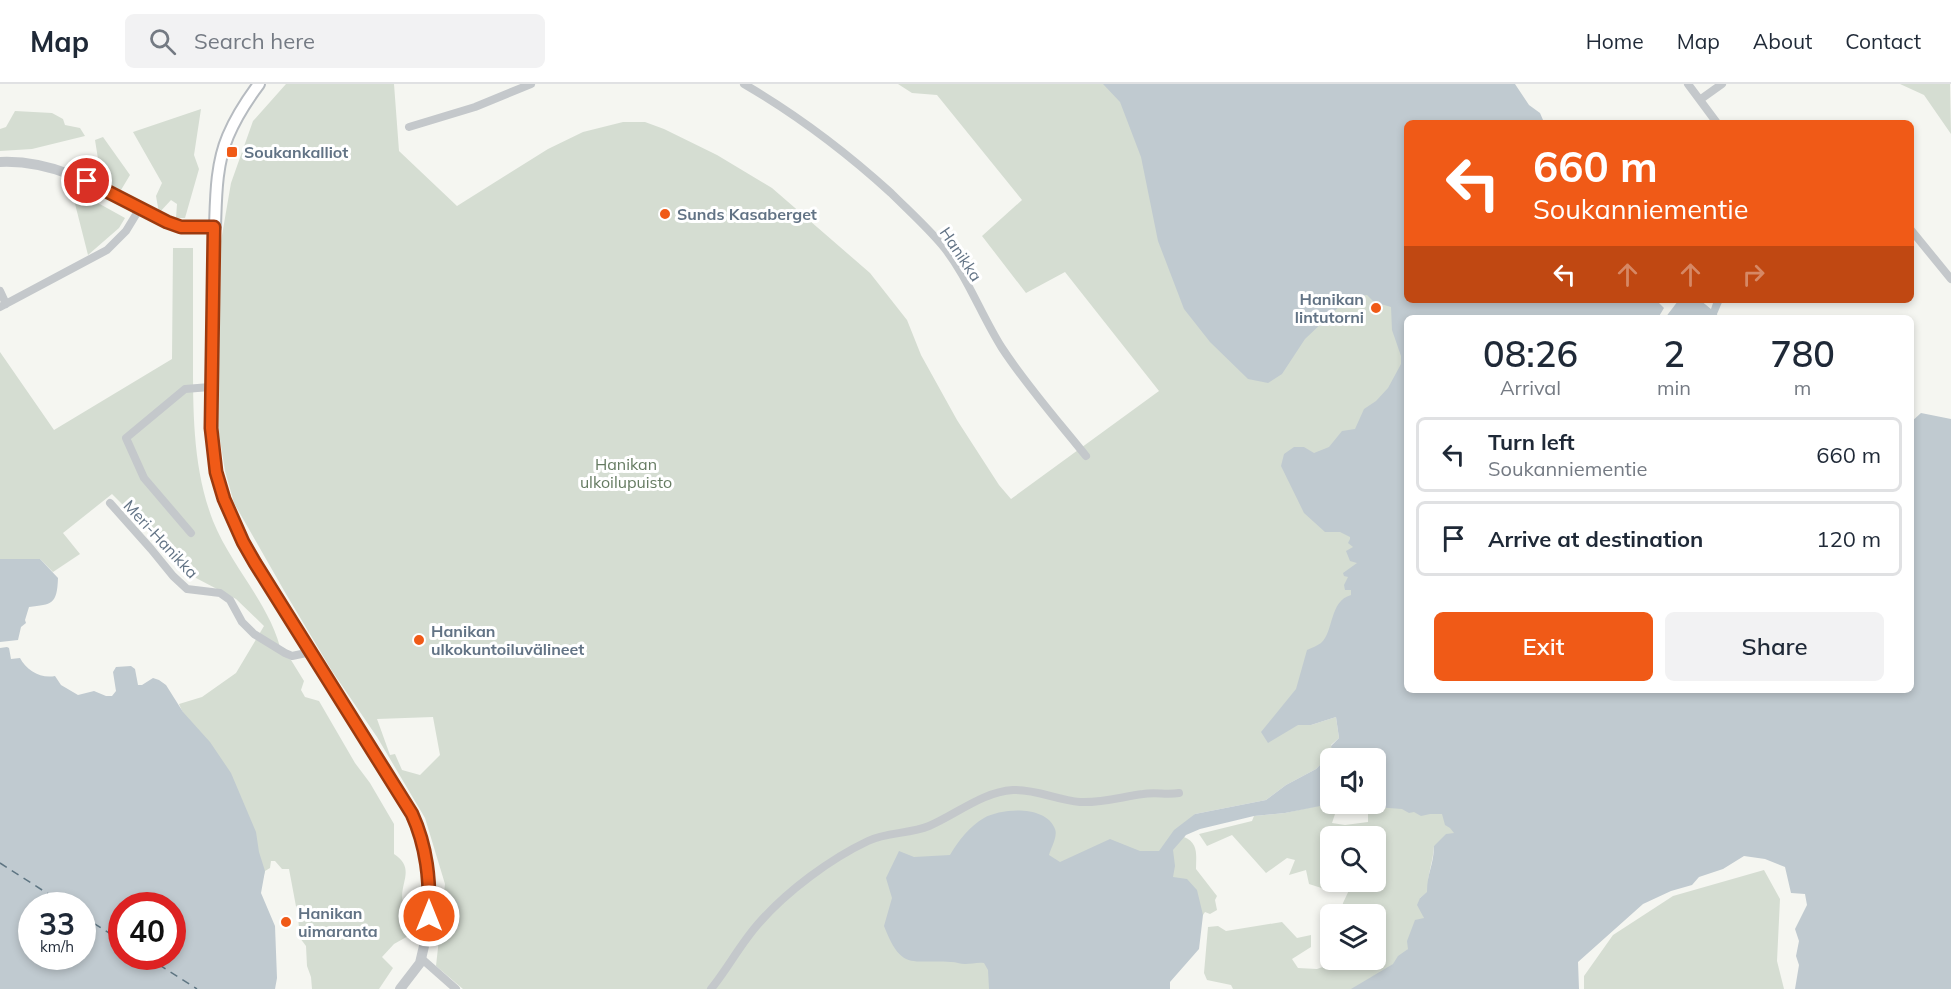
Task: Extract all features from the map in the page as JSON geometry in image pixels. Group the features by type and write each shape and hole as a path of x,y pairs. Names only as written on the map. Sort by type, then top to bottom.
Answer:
{"main road":[{"path":"214,227 217,185 225,145 234,123 259,84"}],"street":[{"path":"410,127 475,107 531,84"},
{"name":"Hanikka","path":"744,84 792,113 870,174 944,247 998,341 1032,392 1086,456"},
{"path":"1688,84 1715,120"},
{"path":"1701,99 1722,84"},
{"path":"0,162 23,162 54,168 87,181 167,222 181,227 214,227 211,428 214,458 224,499 243,542 406,804 420,834 428,871 429,925 418,968 400,989"},
{"path":"0,291 3,305 107,250 126,231 140,208"},
{"path":"1914,234 1951,279"},
{"path":"192,533 144,478 126,438 185,389 210,387"},
{"name":"Meri-Hanikka","path":"110,503 187,590 220,593 233,604 242,622 254,634 285,653 292,656 311,652"},
{"path":"711,989 758,923 818,870 870,840 929,826 982,799 1011,790 1037,792 1063,800 1094,802 1143,794 1179,793"},
{"path":"422,959 456,989"}],"green space":[{"name":"Hanikan ulkoilupuisto","path":"286,84 394,84 399,151 457,206 548,149 583,132 623,122 645,122 717,155 772,188 870,273 907,320 921,355 957,420 999,485 1011,499 1159,391 1065,272 1026,293 982,236 1022,200 937,95 912,93 898,84 1340,84 1404,136 1404,303 1427,303 1505,315 1404,315 1404,425 1361,575 1311,725 1336,717 1339,738 1331,745 1332,748 1320,748 1320,765 1316,769 1286,785 1266,800 1195,814 1184,837 1194,846 1196,869 1217,896 1215,900 1217,910 1210,914 1205,912 1203,915 1192,914 1020,989 463,989 436,966 445,884 425,818 377,737 332,671 234,503 225,471 218,427 221,241 231,183 253,121","holes":["433,717 440,755 420,775 402,770 395,754 390,755 377,719"]},
{"path":"1900,84 1950,84 1951,134 1924,95"},
{"path":"201,109 194,155 199,169 185,218 176,218 177,204 171,200 159,213 156,196 162,183 133,132"},
{"path":"15,111 52,113 63,119 65,125 80,128 85,136 32,149 0,151 0,129 6,127"},
{"path":"103,137 130,175 121,190 96,178 99,165 95,140"},
{"path":"71,188 125,218 119,228 88,255"},
{"path":"173,248 193,248 195,441 201,481 213,521 230,555 270,620 282,655 291,660 304,681 301,690 305,697 319,701 394,824 394,854 401,860 406,871 402,896 411,921 411,929 410,935 394,944 382,957 393,968 379,989 312,989 306,946 300,938 289,869 282,869 275,861 271,861 270,868 265,871 261,886 179,704 202,697 236,673 264,626 236,599 196,578 112,494 63,533 80,554 53,572 40,559 0,559 0,352 54,430 172,359"},
{"path":"1320,805 1320,814 1335,814 1332,823 1345,825 1368,822 1368,814 1386,814 1386,805 1453,808 1456,842 1434,846 1428,892 1420,898 1424,918 1408,949 1394,989 1233,989 1231,985 1207,980 1204,973 1208,927 1218,926 1226,931 1282,922 1297,938 1311,935 1311,947 1292,959 1298,968 1386,970 1386,904 1343,904 1348,892 1386,892 1386,826 1320,826 1320,888 1309,884 1306,870 1289,875 1295,860 1287,858 1266,873 1232,835 1207,846 1199,834 1252,821 1254,816 1285,813"},
{"path":"1764,870 1780,899 1777,961 1784,989 1584,989 1584,976 1613,935 1673,896"}],"shaded area":[{"path":"1103,84 1515,84 1529,105 1540,113 1543,120 1404,120 1404,303 1659,303 1664,308 1660,315 1404,315 1404,693 1914,693 1914,419 1921,413 1951,419 1951,989 1795,989 1799,965 1796,956 1799,941 1795,929 1807,905 1805,894 1791,893 1785,867 1765,859 1744,856 1723,869 1699,877 1692,885 1671,891 1643,904 1578,962 1579,989 1351,989 1386,970 1398,956 1408,949 1407,941 1415,920 1424,918 1417,905 1420,898 1427,892 1434,846 1446,834 1454,833 1445,825 1442,814 1421,816 1402,809 1386,808 1386,748 1332,748 1339,738 1336,717 1311,725 1298,725 1268,743 1261,732 1296,689 1307,650 1325,638 1339,603 1351,595 1351,590 1345,590 1344,585 1348,577 1343,573 1357,563 1350,561 1346,551 1353,547 1348,543 1350,537 1340,532 1325,532 1304,513 1281,466 1284,454 1294,447 1304,447 1314,453 1329,447 1342,431 1355,429 1364,409 1376,401 1388,388 1401,364 1401,356 1392,330 1391,307 1374,302 1367,295 1342,304 1305,339 1282,374 1268,383 1248,379 1210,342 1184,309 1158,241 1141,157 1120,102"},
{"path":"1676,303 1704,303 1711,309 1713,303 1722,303 1717,315 1667,315"},
{"path":"0,559 40,559 58,578 56,594 52,601 48,604 29,607 26,623 21,627 18,640 0,642"},
{"path":"0,648 9,648 11,659 20,658 30,670 39,675 55,676 61,685 78,695 94,691 112,696 116,691 113,672 116,667 131,666 135,669 138,685 153,678 166,685 183,712 210,742 231,773 256,832 265,871 261,893 275,926 277,978 275,989 0,989"},
{"path":"1320,765 1320,806 1254,816 1200,829 1186,835 1173,850 1175,866 1173,877 1187,879 1197,890 1203,915 1199,949 1170,982 1170,989 989,989 988,970 984,963 909,960 896,951 884,926 892,898 886,878 899,851 914,857 950,855 974,825 992,815 1001,812 1023,811 1043,816 1050,821 1056,835 1049,855 1060,862 1110,839 1140,851 1159,851 1174,830 1195,814 1266,800 1286,785"}],"ferry route":[{"path":"0,863 45,892"},
{"path":"96,925 108,932"},
{"path":"167,970 197,989"}],"place":[{"name":"Soukankalliot","path":"232,152"},
{"name":"Sunds Kasaberget","path":"665,214"},
{"name":"Hanikan lintutorni","path":"1376,308"},
{"name":"Hanikan ulkokuntoiluvälineet","path":"419,640"},
{"name":"Hanikan uimaranta","path":"286,922"}],"route":[{"path":"87,181 167,222 181,227 214,227 211,428 216,472 224,499 232,520 255,563 412,814 426,854 429,916"}]}
